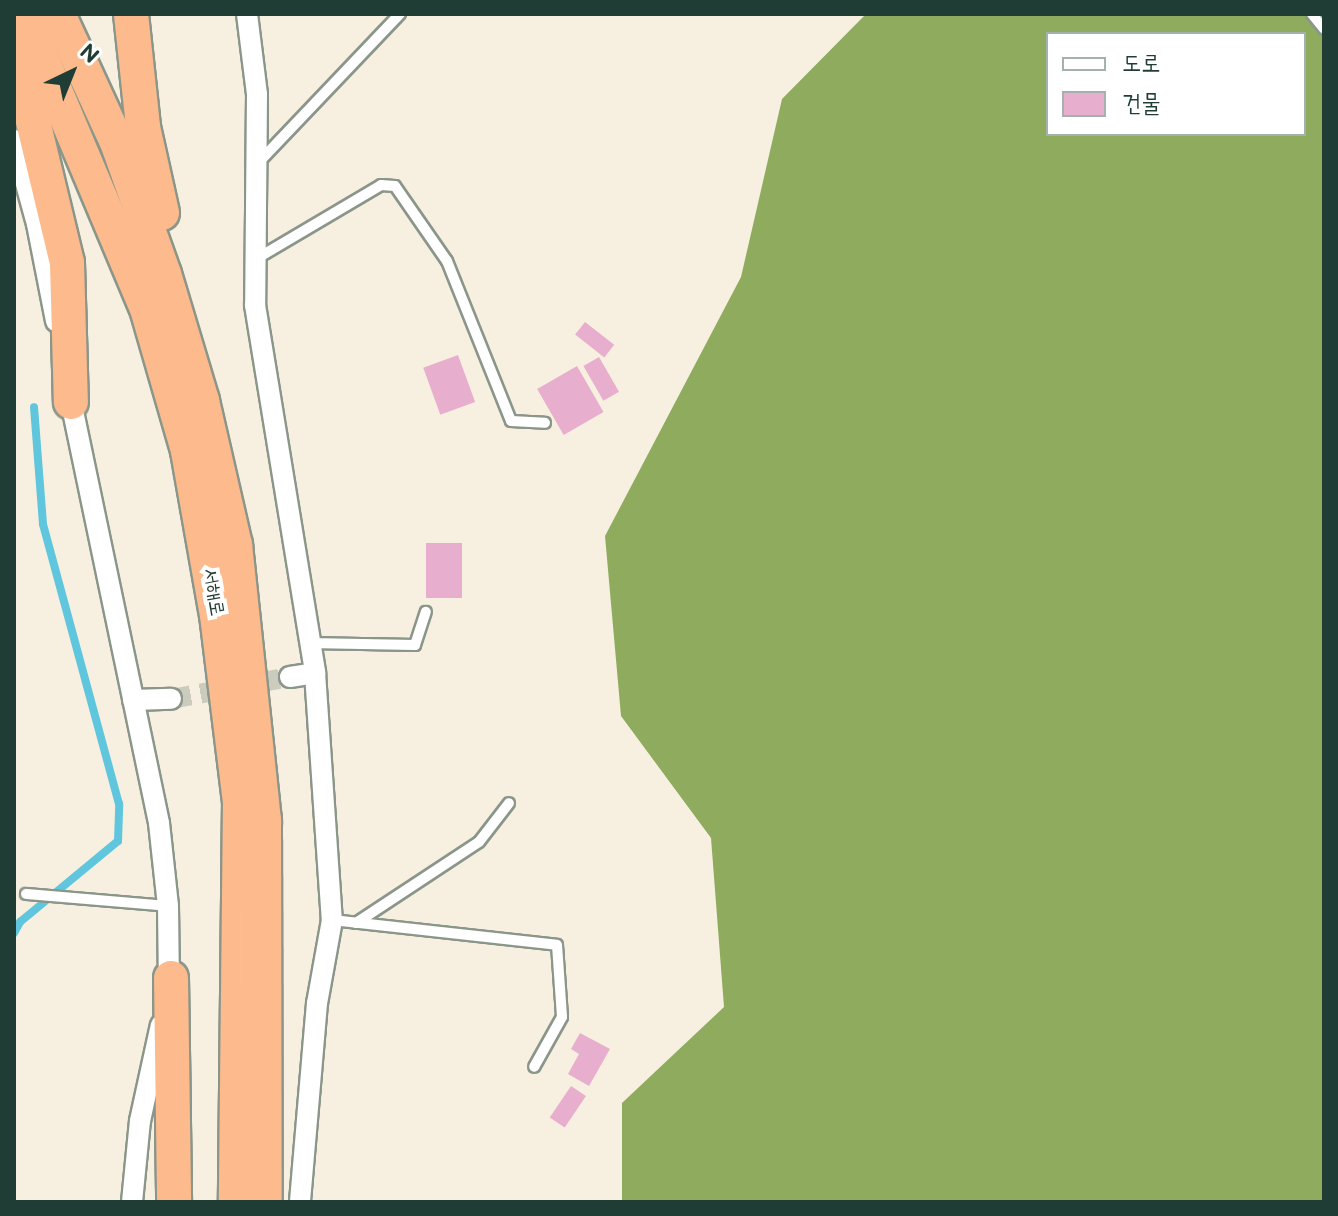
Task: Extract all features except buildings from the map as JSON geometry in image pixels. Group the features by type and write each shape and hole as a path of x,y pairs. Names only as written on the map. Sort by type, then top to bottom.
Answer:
{"highway":[{"name":"서해로","path":"23,14 148,312 188,451 202,526 240,801 236,1202"},
{"name":"서해로","path":"58,14 117,142 202,401 235,545 264,820 265,1202"},
{"path":"131,14 143,127 202,401"},
{"path":"14,42 67,263 71,402"},
{"path":"171,978 174,1202"}],"street":[{"path":"247,14 257,94 254,260 265,382 315,673 332,920 317,1003 300,1202"},
{"path":"14,140 37,224 159,823 168,906 171,978 140,1121 132,1202"},
{"path":"290,677 315,673"},
{"path":"133,700 171,699"}],"lane":[{"path":"257,164 400,14"},
{"path":"1312,14 1324,29"},
{"path":"254,260 381,185 395,186 447,261 511,421 545,423"},
{"path":"309,643 415,645 426,612"},
{"path":"356,923 479,842 509,803"},
{"path":"26,894 168,906"},
{"path":"332,920 557,945 562,1017 534,1067"}],"green space":[{"path":"866,14 1324,14 1324,1202 622,1202 622,1103 724,1007 711,838 621,716 605,536 741,277 782,99"}],"waterway":[{"path":"14,933 20,922 118,841 119,804 43,524 34,407"}],"tunnel":[{"path":"171,699 290,677"}]}
